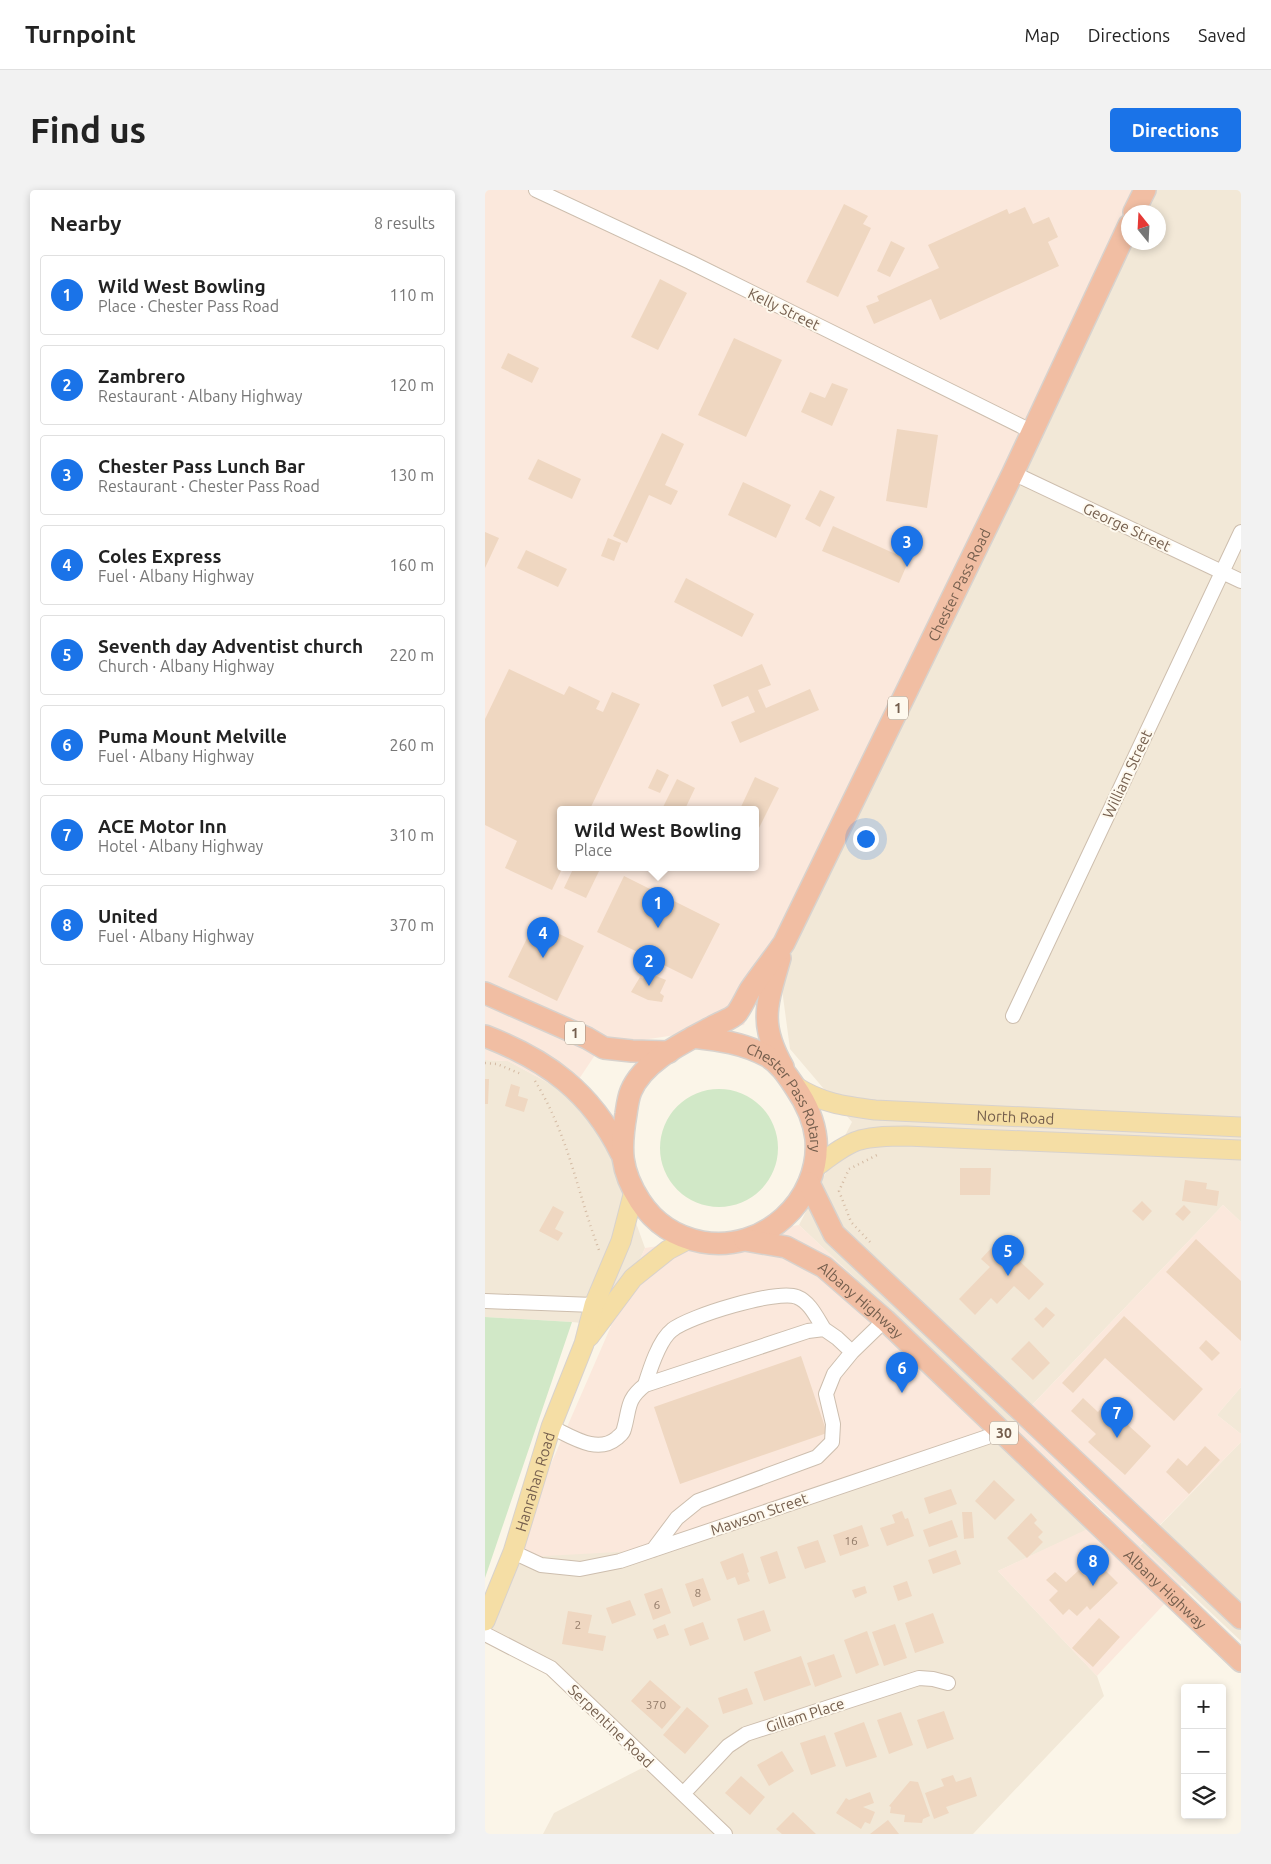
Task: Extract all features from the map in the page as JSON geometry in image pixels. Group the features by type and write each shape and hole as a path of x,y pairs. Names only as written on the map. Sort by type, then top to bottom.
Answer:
{"highway":[{"path":"1138,205 1145,190"},
{"name":"Chester Pass Road","path":"693,1037 736,1014 784,943 1013,473 1121,242"},
{"name":"Chester Pass Road","path":"784,943 768,999 767,1022 772,1048 790,1078"},
{"name":"1","path":"485,993 587,1038 604,1048 669,1052"},
{"path":"485,1036 511,1046"},
{"name":"Chester Pass Rotary","path":"693,1037 737,1044 768,1057 790,1078 803,1098 814,1125 816,1154 811,1176 798,1202 784,1219 772,1228 745,1240 717,1245 689,1239 661,1225 648,1213 633,1191 621,1153 630,1092 647,1067 669,1052 693,1037"},
{"name":"1","path":"485,1045 511,1046 548,1067 578,1090 612,1134 621,1153"},
{"name":"Albany Highway","path":"811,1176 834,1234 1241,1618"},
{"name":"Albany Highway","path":"745,1240 786,1247 825,1267 885,1320 1241,1661"}],"main road":[{"name":"North Road","path":"790,1078 807,1094 828,1103 875,1110 1241,1126"},
{"name":"North Road","path":"811,1176 834,1154 858,1141 878,1137 906,1136 1241,1150"},
{"name":"Hanrahan Road","path":"485,1621 513,1552 551,1427 584,1344 593,1304 621,1241 633,1191"},
{"name":"Hanrahan Road","path":"584,1344 633,1278 668,1250 689,1239"}],"street":[{"name":"Kelly Street","path":"536,190 698,267 1031,431"},
{"name":"George Street","path":"1013,473 1241,582"},
{"name":"William Street","path":"1013,1016 1241,532"},
{"path":"645,1385 656,1353 671,1330 703,1314 780,1295 797,1297 809,1305 824,1329 852,1352"},
{"path":"485,1301 593,1304"},
{"path":"653,1550 677,1518 698,1501 817,1457 832,1442 833,1424 826,1394 834,1374 852,1352 885,1320"},
{"path":"551,1427 590,1445 610,1444 623,1432 633,1394 645,1385 808,1331 824,1329"},
{"name":"Mawson Street","path":"513,1552 541,1565 580,1570 620,1561 1002,1432"},
{"name":"Serpentine Road","path":"485,1634 551,1668 725,1834"},
{"name":"Gillam Place","path":"683,1794 728,1746 746,1734 919,1678 948,1683"}],"path":[{"path":"485,1063 497,1064 525,1075"},
{"path":"533,1079 544,1096 564,1138 575,1170 587,1219 600,1252"},
{"path":"871,1243 851,1222 839,1190 849,1169 883,1152"}],"shaded area":[{"path":"485,190 1144,190 1137,205 1121,205 1121,237 775,937 744,1025 601,1046 569,1094 508,1061 485,1060"},
{"path":"1144,190 1241,190 1241,1222 1223,1205 1012,1426 799,1225 852,1122 790,1049 775,937 1121,235 1121,250 1166,250 1166,205 1136,205"},
{"path":"485,1060 508,1061 569,1094 608,1145 645,1248 611,1326 485,1317"},
{"path":"1223,1205 1241,1222 1241,1387 1217,1415 1241,1434 1241,1442 1140,1545 1182,1585 1097,1676 998,1571 1111,1518 1012,1426 653,1550 510,1558 645,1248 799,1225 1005,1420 1016,1422"},
{"path":"1241,1387 1241,1434 1217,1415"},
{"path":"1002,1432 1111,1519 998,1571 1097,1676 1104,1696 973,1834 543,1834 554,1813 650,1764 551,1668 485,1634 513,1552"},
{"path":"1241,1442 1241,1641 1140,1546"}],"green space":[{"path":"719,1089 742,1094 761,1106 773,1125 778,1148 773,1171 761,1190 742,1202 719,1207 696,1202 677,1190 665,1171 660,1148 665,1125 677,1106 696,1094"},
{"path":"485,1317 572,1322 485,1578"}],"building":[{"path":"844,204 868,216 863,224 871,228 838,297 806,282"},
{"path":"1025,207 1033,224 1049,217 1058,237 1048,242 1059,266 940,320 931,299 874,324 866,306 879,301 877,296 939,268 928,245 1007,209 1009,214"},
{"path":"891,241 905,248 890,277 877,271"},
{"path":"660,279 687,293 658,350 631,337"},
{"path":"734,338 782,360 746,437 698,415"},
{"path":"508,353 539,368 532,383 501,368"},
{"path":"832,383 848,389 832,426 801,412 810,392 825,398"},
{"path":"897,429 938,435 927,508 886,501"},
{"path":"662,433 684,444 665,485 678,491 671,505 649,495 627,543 613,536"},
{"path":"538,459 581,479 572,499 528,479"},
{"path":"743,482 791,505 776,538 728,515"},
{"path":"820,490 835,497 820,527 805,519"},
{"path":"833,526 909,560 899,583 822,551"},
{"path":"485,532 499,538 485,568"},
{"path":"608,538 621,543 614,561 601,556"},
{"path":"526,550 567,569 558,587 517,568"},
{"path":"686,578 754,614 742,637 674,602"},
{"path":"762,664 771,685 758,690 766,708 810,689 819,710 740,743 731,722 755,712 748,696 722,707 713,685"},
{"path":"509,669 564,695 569,686 600,701 596,709 603,712 612,692 640,704 591,806 557,806 557,871 561,871 552,890 505,868 517,841 485,825 485,719"},
{"path":"657,769 669,775 660,793 648,788"},
{"path":"755,777 779,788 759,828 759,806 741,806"},
{"path":"677,779 695,788 686,806 664,806"},
{"path":"572,871 599,871 586,898 564,888"},
{"path":"624,876 720,924 692,979 597,932"},
{"path":"535,922 584,946 557,1001 508,977"},
{"path":"646,972 666,980 660,993 664,996 662,1002 648,1000 631,992 640,977 643,979"},
{"path":"485,1079 489,1079 488,1104 485,1104"},
{"path":"511,1084 520,1087 518,1096 528,1099 524,1112 505,1106"},
{"path":"960,1168 991,1168 990,1195 960,1195"},
{"path":"1185,1180 1207,1183 1206,1189 1219,1191 1217,1206 1182,1201"},
{"path":"1142,1201 1152,1211 1143,1221 1132,1211"},
{"path":"1184,1205 1191,1212 1183,1221 1175,1214"},
{"path":"553,1206 564,1212 555,1229 563,1233 558,1241 539,1231"},
{"path":"1196,1239 1241,1281 1241,1341 1166,1272"},
{"path":"998,1241 1044,1284 1029,1300 1014,1286 997,1304 991,1298 975,1315 959,1299 990,1267 981,1259"},
{"path":"1046,1307 1055,1315 1043,1328 1034,1319"},
{"path":"1124,1316 1203,1389 1174,1421 1105,1358 1073,1393 1062,1383"},
{"path":"1206,1340 1220,1353 1212,1361 1199,1348"},
{"path":"1029,1341 1050,1363 1033,1380 1011,1359"},
{"path":"801,1356 827,1433 680,1484 654,1407"},
{"path":"1083,1398 1098,1412 1105,1404 1151,1446 1125,1475 1088,1442 1096,1434 1071,1411"},
{"path":"1205,1446 1220,1460 1189,1494 1166,1472 1178,1458 1187,1466"},
{"path":"994,1480 1015,1500 995,1520 975,1501"},
{"path":"951,1489 957,1504 929,1514 924,1498"},
{"path":"902,1511 905,1519 908,1518 914,1536 887,1546 880,1528 895,1523 892,1515"},
{"path":"962,1512 972,1512 974,1538 964,1539"},
{"path":"1031,1513 1037,1520 1034,1523 1043,1532 1038,1537 1043,1542 1027,1558 1007,1538"},
{"path":"952,1520 958,1537 929,1547 923,1530"},
{"path":"862,1525 869,1546 840,1556 833,1535"},
{"path":"818,1540 826,1562 805,1569 797,1547"},
{"path":"956,1550 961,1564 933,1574 928,1560"},
{"path":"777,1551 786,1578 769,1584 760,1557"},
{"path":"743,1553 750,1581 738,1585 735,1577 727,1580 720,1562"},
{"path":"1098,1563 1118,1583 1090,1610 1087,1606 1077,1616 1069,1609 1063,1615 1049,1600 1058,1591 1046,1580 1055,1572 1066,1582 1079,1570 1085,1576"},
{"path":"703,1578 711,1600 693,1607 685,1584"},
{"path":"907,1581 912,1596 898,1601 893,1586"},
{"path":"865,1586 867,1593 855,1598 852,1590"},
{"path":"662,1588 671,1613 653,1620 644,1594"},
{"path":"630,1600 636,1615 612,1624 606,1608"},
{"path":"764,1610 771,1631 744,1641 737,1619"},
{"path":"568,1611 592,1615 588,1633 606,1636 603,1651 562,1644"},
{"path":"933,1613 944,1643 915,1653 905,1623"},
{"path":"1099,1618 1120,1637 1093,1667 1072,1648"},
{"path":"703,1622 709,1639 690,1646 684,1629"},
{"path":"665,1624 669,1635 657,1639 653,1629"},
{"path":"895,1624 907,1658 884,1666 872,1632"},
{"path":"867,1631 879,1665 856,1674 844,1640"},
{"path":"834,1654 842,1677 815,1687 807,1663"},
{"path":"801,1656 811,1685 764,1701 754,1672"},
{"path":"650,1680 681,1707 662,1729 631,1701"},
{"path":"747,1688 753,1704 723,1714 718,1698"},
{"path":"687,1707 709,1726 685,1754 663,1735"},
{"path":"944,1711 954,1739 927,1749 917,1720"},
{"path":"901,1712 913,1745 889,1754 877,1720"},
{"path":"864,1722 877,1757 846,1767 834,1733"},
{"path":"825,1735 836,1766 811,1775 800,1743"},
{"path":"782,1751 794,1771 769,1786 757,1765"},
{"path":"953,1775 956,1782 971,1777 977,1796 946,1807 949,1813 934,1819 925,1793 944,1786 941,1779"},
{"path":"741,1776 765,1797 750,1815 725,1793"},
{"path":"910,1781 918,1782 930,1816 923,1819 922,1823 904,1822 905,1815 890,1813 891,1807 889,1806"},
{"path":"870,1792 874,1803 863,1807 875,1812 870,1824 865,1822 861,1829 836,1813 846,1798 849,1800"},
{"path":"793,1812 816,1834 782,1834 776,1829"},
{"path":"888,1820 899,1834 870,1834"}],"place":[{"name":"Chester Pass Lunch Bar","path":"907,567"},
{"name":"Wild West Bowling","path":"658,928"},
{"name":"Coles Express","path":"543,958"},
{"name":"Zambrero","path":"649,986"},
{"name":"Seventh day Adventist church","path":"1008,1276"},
{"name":"Puma Mount Melville","path":"902,1393"},
{"name":"ACE Motor Inn","path":"1117,1438"},
{"name":"United","path":"1093,1586"}]}
